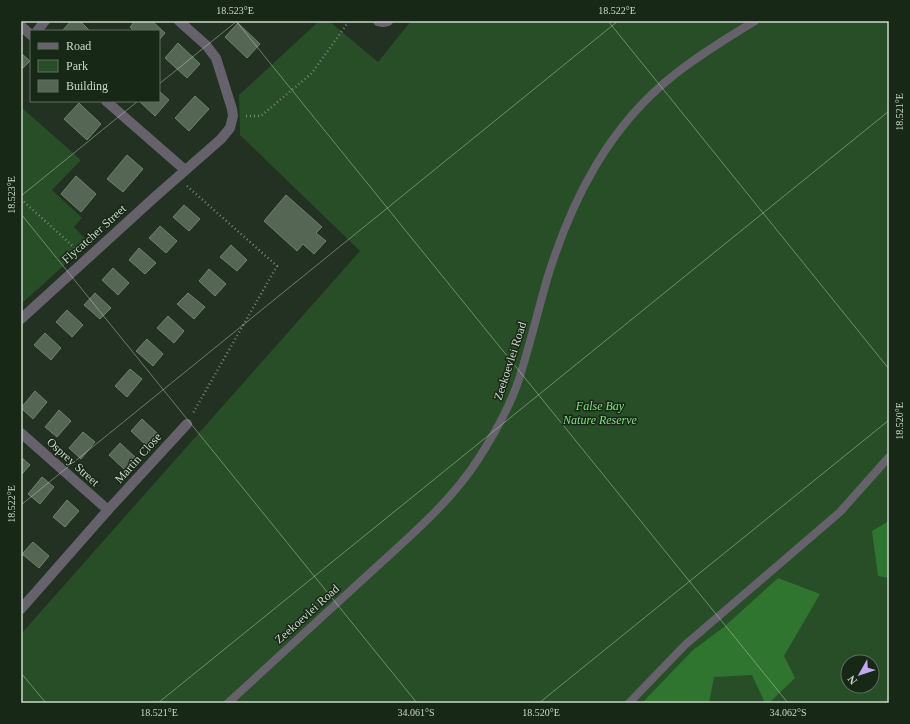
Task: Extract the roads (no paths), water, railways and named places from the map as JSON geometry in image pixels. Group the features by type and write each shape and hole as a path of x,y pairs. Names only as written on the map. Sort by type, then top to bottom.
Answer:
{"street":[{"path":"38,30 46,21"},
{"name":"Flycatcher Street","path":"21,318 221,139 230,128 233,116 232,109 216,58 206,45 179,21"},
{"path":"378,21 388,21"},
{"path":"21,26 30,34"},
{"path":"107,102 181,174"},
{"name":"Martin Close","path":"21,609 108,510 187,424"},
{"name":"Osprey Street","path":"21,433 108,510"}],"lane":[{"name":"Zeekoevlei Road","path":"228,703 431,517 466,478 496,431 507,408 519,379 549,275 568,221 578,196 608,146 624,125 672,76 707,51 755,21"},
{"path":"629,703 685,645 840,512 889,457"}],"park label":[{"name":"False Bay Nature Reserve","path":"600,413"}]}
